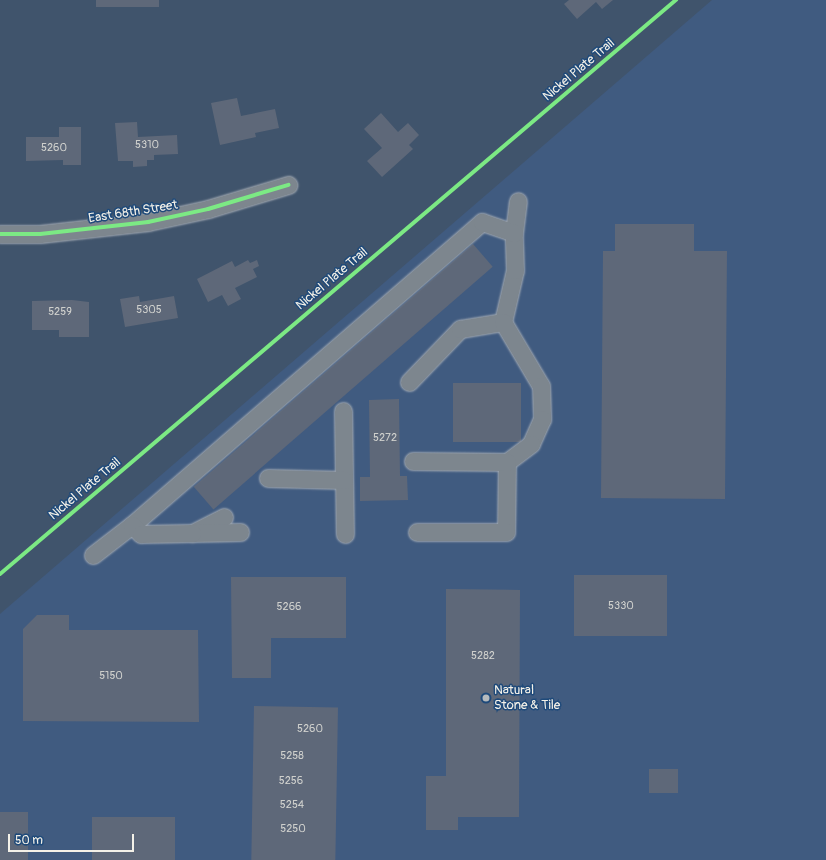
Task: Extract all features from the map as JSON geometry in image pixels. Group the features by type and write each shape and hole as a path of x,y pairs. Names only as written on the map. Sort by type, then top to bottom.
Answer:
{"street":[{"name":"East 68th Street","path":"0,234 40,234 148,222 208,209 288,185"},
{"path":"413,461 507,462 531,444 542,419 541,386 503,322 515,270 514,233 518,201"},
{"path":"93,555 132,525 482,222 514,233"},
{"path":"409,382 460,329 503,322"},
{"path":"343,412 345,534"},
{"path":"417,532 506,532 507,462"},
{"path":"268,478 344,480"},
{"path":"192,533 224,517"},
{"path":"132,525 141,534 240,532"}],"shaded area":[{"path":"712,0 826,0 826,860 0,860 0,614"}],"building":[{"path":"96,0 159,0 159,7 96,7"},
{"path":"569,0 613,0 602,9 596,2 577,19 564,4"},
{"path":"237,98 241,116 275,109 279,128 255,133 256,137 220,145 211,103"},
{"path":"381,113 398,132 408,123 419,135 409,145 413,149 382,177 367,161 382,148 364,129"},
{"path":"137,122 138,137 177,135 178,154 154,155 154,160 147,160 147,166 133,167 133,161 118,161 115,123"},
{"path":"59,127 81,127 81,165 63,165 63,160 26,161 26,137 59,137"},
{"path":"615,224 694,224 694,251 727,251 725,499 601,498 603,251 615,251"},
{"path":"473,244 493,267 213,509 194,487"},
{"path":"248,260 250,263 257,260 259,266 253,269 257,277 235,288 241,299 228,306 222,295 208,302 197,279 232,261 235,267"},
{"path":"139,296 140,302 174,296 178,318 125,327 120,299"},
{"path":"72,300 89,302 89,337 59,337 59,330 32,330 32,301"},
{"path":"453,383 521,383 521,442 453,442"},
{"path":"399,399 400,476 407,476 408,500 360,501 360,477 370,477 369,400"},
{"path":"574,575 667,575 667,636 574,636"},
{"path":"231,577 346,577 346,638 271,638 271,678 232,678"},
{"path":"446,589 520,590 519,817 458,817 458,830 426,830 426,776 446,776"},
{"path":"37,615 69,615 69,630 198,630 199,722 23,721 23,629"},
{"path":"254,706 338,707 335,860 251,860"},
{"path":"649,769 678,769 678,793 649,793"},
{"path":"0,812 28,812 28,860 0,860"},
{"path":"92,817 175,817 175,860 92,860"}],"cycle path":[{"name":"Nickel Plate Trail","path":"0,574 676,0"},
{"path":"0,234 40,234 148,222 208,209 288,185"}],"place":[{"name":"Natural Stone & Tile","path":"486,698"}]}
